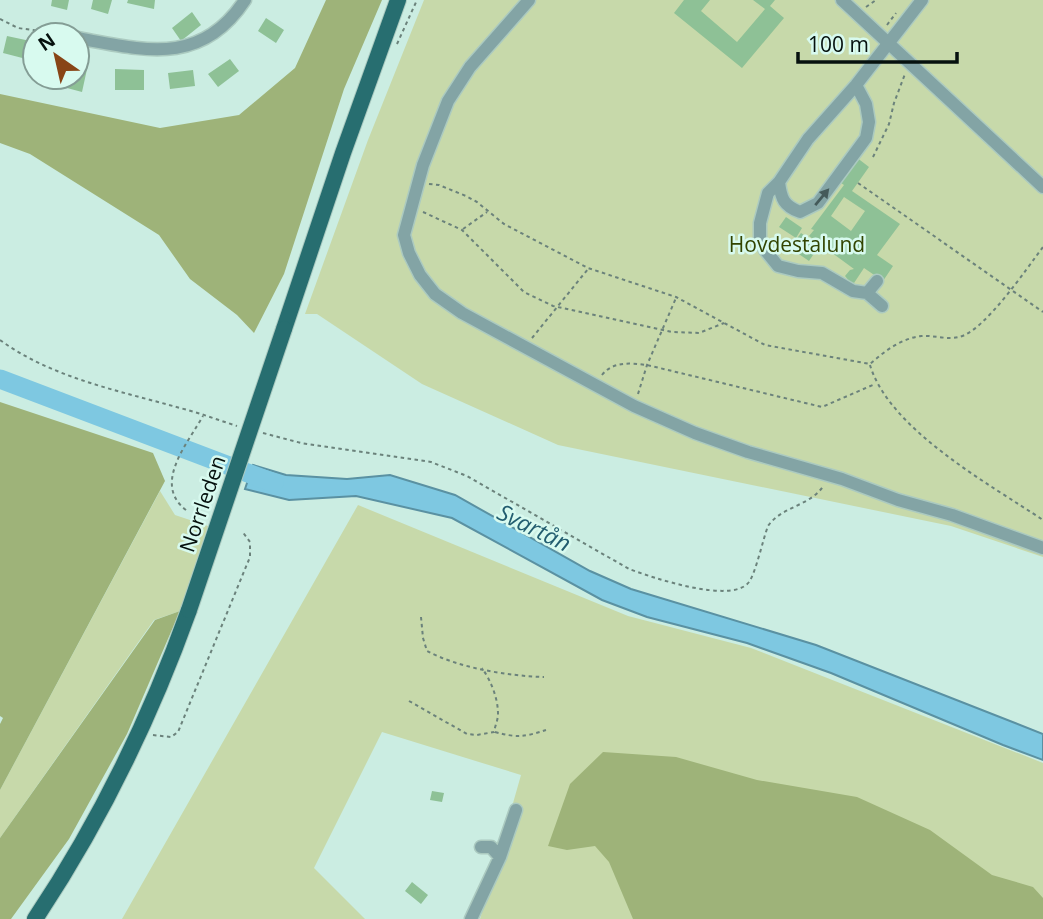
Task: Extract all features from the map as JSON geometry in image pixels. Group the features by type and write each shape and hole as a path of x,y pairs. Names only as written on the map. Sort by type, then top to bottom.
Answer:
{"main road":[{"name":"Norrleden","path":"35,919 98,816 144,723 189,610 398,0"},
{"name":"Norrleden","path":"367,84 406,0"}],"street":[{"path":"91,40 146,50 177,49 208,38 234,16 244,0"},
{"path":"529,0 470,67 448,101 430,143 404,235 420,275 435,294 462,313 634,406 695,433 898,500 952,515 1043,548"},
{"path":"842,0 1043,187"},
{"path":"882,306 867,293 853,291 822,273 798,271 773,263 760,239 760,223 768,193 779,182 808,139 856,85 884,38 922,0"},
{"path":"779,182 781,196 787,207 800,212 818,203 866,138 869,122 866,104 856,85"},
{"path":"867,293 877,281"},
{"path":"471,919 500,857 516,810"},
{"path":"481,847 491,847 500,857"}],"path":[{"path":"884,38 899,9"},
{"path":"0,19 21,28"},
{"path":"873,157 889,124 894,103 910,63"},
{"path":"418,183 453,190 477,202 504,224 589,268 676,297 765,345 870,364"},
{"path":"858,183 1043,312"},
{"path":"412,209 438,217 462,230 524,292 557,307 662,330 699,333 724,323"},
{"path":"462,230 488,212"},
{"path":"870,364 892,345 920,336 960,337 976,329 1011,290 1043,247"},
{"path":"525,346 589,268"},
{"path":"634,406 647,365 676,297"},
{"path":"0,340 16,351 64,373 114,391 243,427"},
{"path":"596,385 605,371 623,363 647,365 822,407 875,384"},
{"path":"870,364 875,384 910,426 965,469 1043,520"},
{"path":"186,510 178,504 172,492 172,474 204,415"},
{"path":"254,430 301,443 431,462 447,467 629,569 656,579 707,589 735,591 749,582 768,526 773,519 820,492 831,476"},
{"path":"152,735 171,737 178,732 250,557 250,542 242,531"},
{"path":"421,617 422,638 427,651 440,658 515,676 544,677"},
{"path":"482,668 490,680 495,698 498,716 494,732"},
{"path":"410,701 467,734 494,732 524,737 546,730"}],"green space":[{"path":"326,0 382,0 344,89 284,274 254,333 237,315 190,279 159,235 30,154 0,143 0,94 160,128 239,115 295,68"},
{"name":"Hovdestalund","path":"424,0 1043,0 1043,557 951,526 558,445 422,384 317,314 305,314 368,140"},
{"path":"0,402 153,453 165,481 0,790 0,724 3,718 0,716"},
{"path":"160,491 175,515 208,526 180,611 154,620 0,838 0,790"},
{"path":"358,505 628,616 751,648 1043,763 1043,919 480,919 521,775 382,732 314,868 365,919 122,919"},
{"path":"180,611 127,734 69,839 11,919 0,919 0,838 155,620"},
{"path":"603,752 676,757 757,780 857,797 930,830 992,875 1033,887 1043,898 1043,919 633,919 609,862 595,846 567,850 548,846 570,784"}],"water":[{"path":"253,465 286,475 347,479 390,475 455,495 590,571 631,589 816,645 1043,734 1043,760 831,673 747,643 647,617 602,600 452,518 356,496 289,500 245,489"}],"building":[{"path":"52,0 69,0 67,10 51,6"},
{"path":"93,0 112,0 108,14 91,9"},
{"path":"128,0 155,0 154,9 127,3"},
{"path":"684,0 710,0 701,11 737,42 765,9 753,0 775,0 770,6 784,18 742,68 674,13"},
{"path":"192,12 201,25 181,41 172,28"},
{"path":"266,18 284,30 276,43 258,31"},
{"path":"7,36 21,39 21,58 3,53"},
{"path":"230,59 239,71 218,87 208,74"},
{"path":"115,69 144,70 144,90 115,90"},
{"path":"193,70 195,86 170,89 168,73"},
{"path":"856,157 869,167 852,191 900,224 877,255 893,266 883,281 864,268 854,283 850,282 845,276 854,269 809,236 814,230 811,229 844,185 838,181","holes":["844,197 865,211 851,231 831,216"]},
{"path":"786,217 802,228 796,238 779,227"},
{"path":"801,233 819,246 809,261 790,248"},
{"path":"432,791 444,793 442,802 430,800"},
{"path":"412,882 428,895 421,904 405,891"}],"waterway":[{"name":"Svartån","path":"0,379 274,483"}]}
